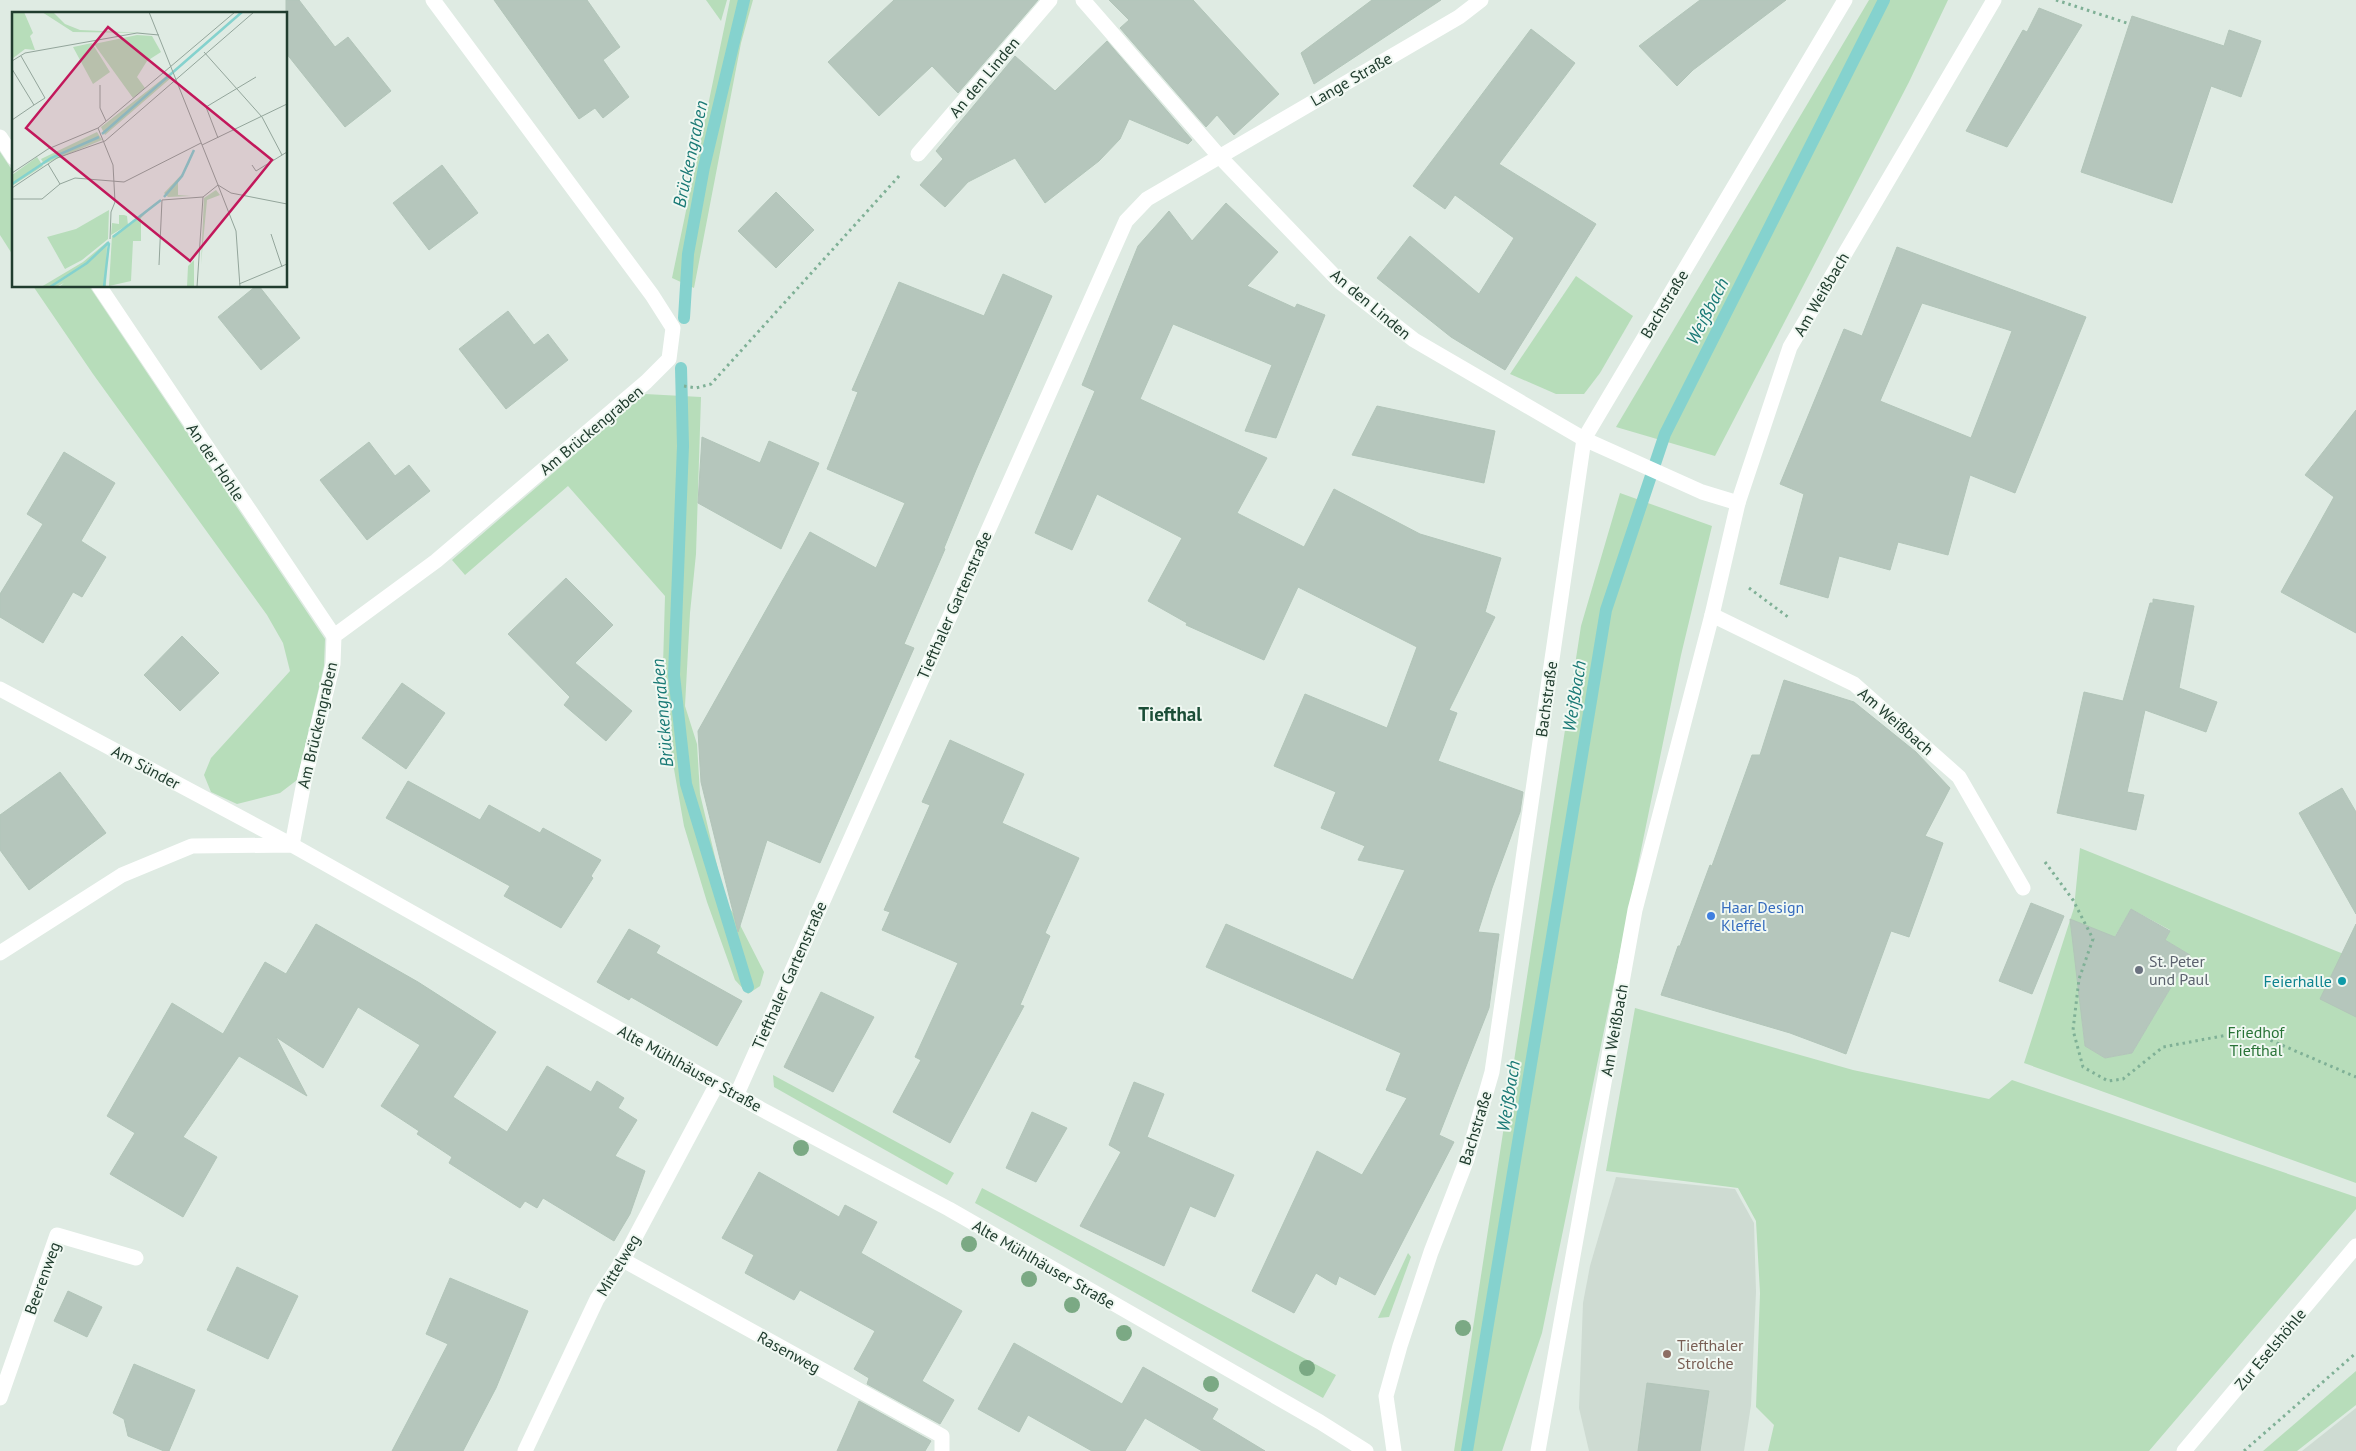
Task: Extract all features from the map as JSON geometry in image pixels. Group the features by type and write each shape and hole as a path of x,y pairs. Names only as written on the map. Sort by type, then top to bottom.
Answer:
{"street":[{"name":"Am Brückengraben","path":"292,845 304,782 333,664 334,636 436,562 646,382 669,359 673,328 652,295 433,0"},
{"name":"An den Linden","path":"918,154 1050,0"},
{"name":"An den Linden","path":"1083,0 1219,156 1340,282 1414,340 1584,439 1702,492 1738,503"},
{"name":"Lange Straße","path":"1219,156 1459,17 1481,0"},
{"name":"Bachstraße","path":"1394,1451 1386,1396 1400,1346 1467,1158 1492,1072 1584,439 1845,0"},
{"name":"Am Weißbach","path":"1538,1451 1635,910 1712,615 1738,503 1790,347 1994,0"},
{"path":"0,137 12,155"},
{"name":"Tiefthaler Gartenstraße","path":"737,1094 1126,221 1147,199 1219,156"},
{"name":"An der Hohle","path":"100,288 334,636"},
{"name":"Am Weißbach","path":"1712,615 1854,684 1861,690 1960,777 2023,888"},
{"name":"Am Sünder","path":"0,689 292,845"},
{"name":"Alte Mühlhäuser Straße","path":"0,953 122,875 192,846 292,845 717,1084 948,1209 1320,1422 1366,1451"},
{"name":"Mittelweg","path":"525,1451 597,1299 623,1260 717,1084"},
{"name":"Beerenweg","path":"0,1398 57,1235 136,1258"},
{"name":"Zur Eselshöhle","path":"2184,1451 2356,1246"},
{"name":"Rasenweg","path":"623,1260 942,1436 942,1451"}],"path":[{"path":"2056,0 2130,24"},
{"path":"696,388 711,384 918,154"},
{"path":"2058,882 2073,900 2093,939 2079,980 2073,1030 2083,1067 2108,1081 2123,1079 2163,1047 2249,1031 2356,1077"},
{"path":"2244,1451 2356,1354"}],"shaded area":[{"name":"Tiefthaler Strolche","path":"1616,1177 1735,1189 1754,1223 1756,1292 1751,1405 1744,1451 1589,1451 1579,1408 1583,1303 1590,1266"},
{"path":"2356,1408 2356,1451 2302,1451"}],"green space":[{"path":"706,0 727,0 721,21"},
{"path":"730,0 753,0 741,43 694,288 672,278"},
{"path":"1869,0 1948,0 1909,82 1715,456 1616,427"},
{"path":"0,152 12,170 12,254 0,235"},
{"path":"1576,276 1633,316 1600,373 1584,394 1556,394 1510,374"},
{"path":"34,288 90,288 325,639 324,666 297,780 280,793 237,804 211,792 204,775 211,758 290,671 283,643 267,615 93,374"},
{"path":"645,394 701,397 696,554 690,613 685,706 697,744 700,794 726,903 736,917 764,972 760,986 748,994 735,980 707,902 684,826 662,701 665,596 568,486 465,575 452,560"},
{"path":"1620,493 1712,526 1681,655 1542,1333 1502,1451 1454,1451 1581,626"},
{"name":"Friedhof Tiefthal","path":"2080,848 2356,959 2356,1183 2024,1063 2074,908","holes":["2131,909 2170,930 2165,940 2190,955 2132,1053 2105,1058 2085,1046 2082,1022 2087,984"]},
{"path":"1635,1008 1853,1070 1989,1099 2012,1080 2356,1197 2356,1209 2149,1451 1768,1451 1774,1425 1756,1407 1760,1293 1756,1221 1738,1188 1606,1171"},
{"path":"773,1075 954,1173 947,1185 774,1087"},
{"path":"982,1188 1336,1375 1323,1398 975,1203"},
{"path":"1408,1253 1411,1257 1389,1317 1378,1318"},
{"path":"2356,1371 2356,1405 2297,1451 2263,1451"}],"building":[{"path":"286,0 299,0 335,47 348,37 391,91 345,127 288,56 288,12 286,12"},
{"path":"494,0 587,0 620,47 603,60 629,97 603,118 595,108 579,119"},
{"path":"894,0 1038,0 958,93 932,66 879,116 828,62"},
{"path":"1109,0 1193,0 1279,94 1234,135 1217,115 1206,127 1120,28 1129,20"},
{"path":"1372,0 1441,0 1314,84 1301,53"},
{"path":"1700,0 1786,0 1693,70 1677,86 1639,46"},
{"path":"2039,8 2082,25 2007,147 1966,131 2023,30 2027,32"},
{"path":"2132,16 2224,46 2229,30 2261,41 2241,97 2211,86 2172,203 2081,172"},
{"path":"1531,29 1575,63 1499,164 1596,224 1505,370 1451,337 1377,278 1410,236 1479,294 1514,238 1455,195 1445,209 1413,186"},
{"path":"1107,41 1192,140 1188,144 1129,119 1120,139 1099,161 1045,203 1015,158 968,182 945,207 920,185 943,159 936,151 1015,56 1055,91"},
{"path":"442,165 478,213 429,250 393,203"},
{"path":"776,192 814,230 776,268 738,231"},
{"path":"1226,203 1278,252 1247,286 1295,308 1297,304 1325,315 1276,438 1245,431 1272,365 1173,324 1140,399 1267,458 1237,513 1304,547 1334,489 1420,534 1501,558 1485,612 1495,617 1449,710 1457,713 1438,761 1523,792 1520,812 1478,932 1499,934 1489,1008 1439,1135 1454,1142 1375,1295 1339,1276 1336,1285 1316,1273 1294,1313 1252,1291 1317,1151 1362,1175 1407,1098 1386,1090 1401,1053 1206,967 1226,924 1353,980 1405,870 1358,860 1365,846 1321,828 1336,792 1274,766 1305,694 1387,728 1417,647 1298,587 1264,660 1186,625 1187,623 1148,601 1182,538 1097,494 1072,550 1035,533 1095,391 1082,385 1138,246 1169,211 1192,241"},
{"path":"1897,247 2086,317 2015,493 1970,475 1948,555 1898,542 1890,570 1839,556 1828,598 1780,584 1804,494 1780,484 1844,329 1862,336","holes":["1922,303 2012,331 1971,438 1880,401"]},
{"path":"1003,274 1052,296 976,470 945,549 904,644 914,648 820,863 767,840 738,932 701,782 698,731 810,532 876,568 905,503 827,469 858,392 852,390 899,282 984,316"},
{"path":"254,288 261,288 300,338 261,370 218,317"},
{"path":"508,311 534,345 548,334 568,360 506,409 459,349"},
{"path":"1377,406 1495,431 1484,483 1352,455"},
{"path":"2356,410 2356,633 2281,592 2334,497 2305,475"},
{"path":"702,437 760,463 769,441 819,463 781,549 698,503"},
{"path":"369,442 395,476 409,465 430,491 367,540 320,480"},
{"path":"64,452 115,483 81,541 106,557 82,597 73,592 43,643 0,617 0,594 43,524 27,514"},
{"path":"566,578 613,625 575,663 632,711 606,741 564,705 570,697 508,634"},
{"path":"2153,599 2194,606 2179,688 2217,702 2206,732 2145,710 2127,792 2144,795 2136,830 2057,813 2084,692 2123,701 2150,603 2153,603"},
{"path":"182,636 219,673 180,711 144,675"},
{"path":"1784,680 1854,702 1916,752 1950,788 1925,836 1943,843 1909,937 1891,931 1846,1054 1790,1033 1661,995 1710,865 1712,866 1752,755 1760,755"},
{"path":"402,683 445,713 406,769 362,738"},
{"path":"950,740 1024,774 1002,823 1079,858 1045,933 1050,936 1020,1005 1024,1006 950,1143 893,1112 921,1060 915,1057 958,963 882,930 890,912 884,910 930,805 922,802"},
{"path":"60,772 106,833 29,890 0,850 0,815"},
{"path":"408,781 480,820 489,805 540,833 543,828 601,860 591,876 593,878 561,928 504,896 510,886 386,818"},
{"path":"2342,788 2356,812 2356,914 2299,813"},
{"path":"2031,903 2064,916 2032,994 1999,981"},
{"name":"St. Peter und Paul","path":"2131,909 2170,931 2165,940 2190,955 2132,1053 2105,1058 2085,1046 2070,919 2115,937"},
{"path":"316,924 418,982 496,1032 453,1097 507,1132 547,1066 591,1092 597,1081 624,1098 618,1108 637,1120 615,1156 645,1171 630,1214 614,1241 543,1198 537,1208 525,1201 520,1208 449,1163 452,1157 417,1134 419,1131 381,1106 420,1045 358,1007 323,1068 276,1037 307,1096 239,1056 183,1137 217,1157 183,1217 110,1174 135,1133 107,1116 172,1003 223,1034 265,962 286,974"},
{"name":"Feierhalle","path":"2356,924 2356,1017 2320,999"},
{"path":"629,929 660,946 656,953 742,1001 717,1046 631,997 629,1000 597,982"},
{"path":"821,992 874,1017 833,1092 784,1067"},
{"path":"1134,1082 1164,1094 1147,1137 1234,1175 1215,1217 1190,1206 1164,1266 1080,1226 1121,1152 1109,1145"},
{"path":"1032,1112 1067,1128 1036,1182 1006,1168"},
{"path":"759,1172 839,1217 845,1205 877,1222 861,1253 962,1311 922,1381 954,1400 940,1424 867,1384 869,1378 854,1369 875,1331 800,1290 794,1300 745,1273 754,1255 722,1238"},
{"path":"237,1267 298,1296 268,1359 207,1330"},
{"path":"450,1278 528,1311 496,1388 463,1451 392,1451 448,1344 426,1334"},
{"path":"68,1291 102,1307 87,1337 54,1321"},
{"path":"1014,1343 1122,1404 1143,1367 1218,1409 1212,1419 1265,1451 1202,1451 1145,1418 1125,1451 1092,1451 1028,1415 1019,1432 978,1409"},
{"path":"134,1364 195,1390 169,1451 164,1451 128,1436 124,1419 113,1413"},
{"path":"1647,1383 1709,1391 1700,1451 1638,1451"},
{"path":"859,1401 931,1441 925,1451 837,1451"}],"waterway":[{"name":"Brückengraben","path":"684,318 688,254 704,167 744,0"},
{"name":"Weißbach","path":"1467,1451 1606,610 1665,434 1884,0"},
{"name":"Brückengraben","path":"681,368 683,446 674,675 686,784 748,987"}],"place":[{"name":"Haar Design Kleffel","path":"1711,916"},
{"name":"St. Peter und Paul","path":"2139,970"},
{"name":"Feierhalle","path":"2342,981"},
{"name":"Tiefthaler Strolche","path":"1667,1354"}],"district":[{"name":"Tiefthal","path":"1170,714"}]}
